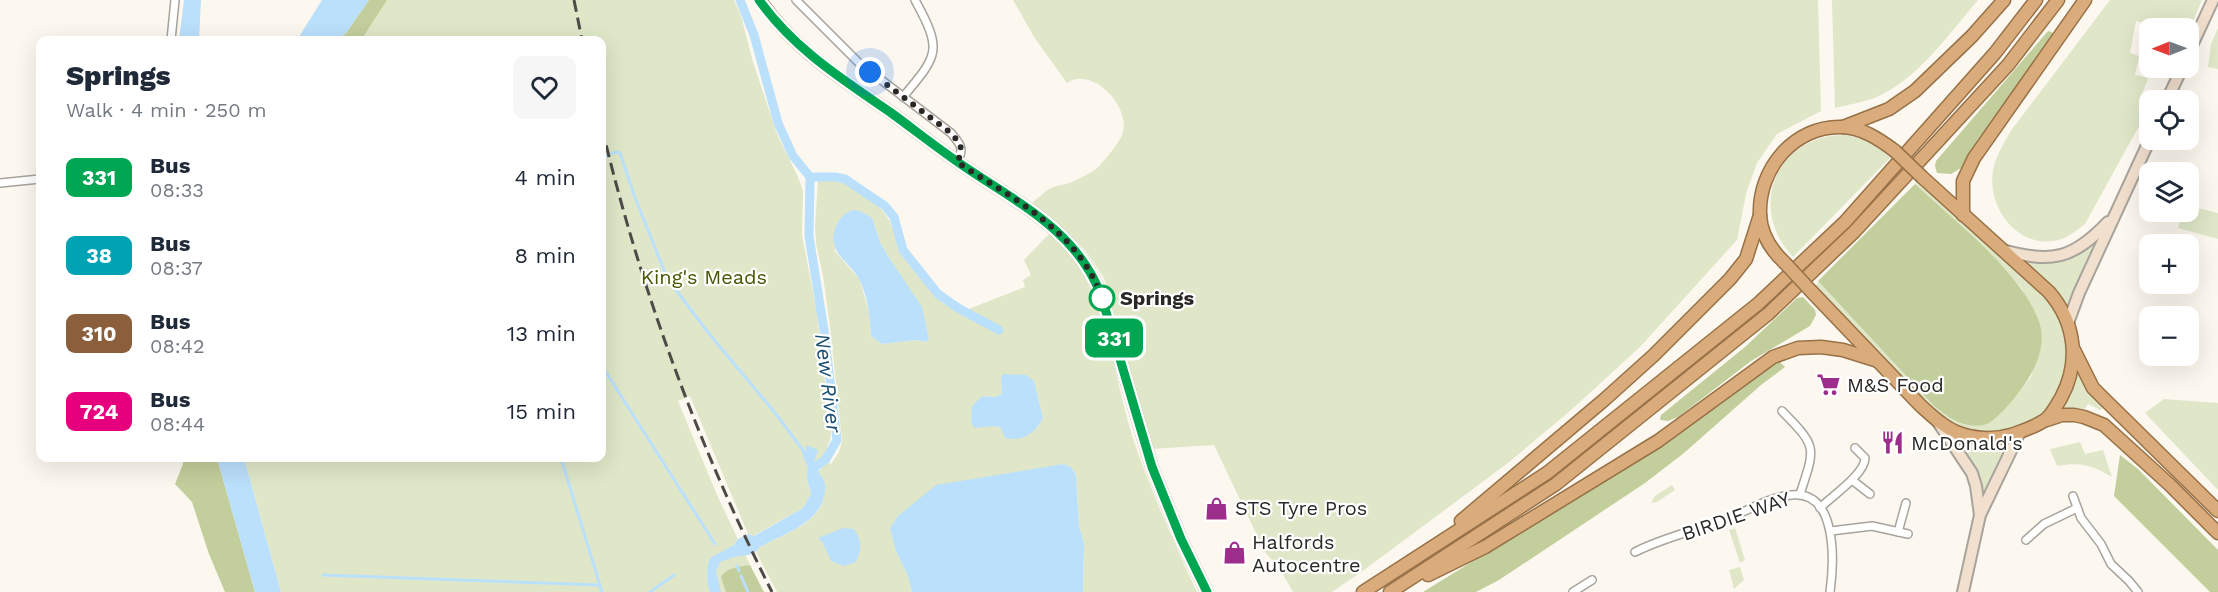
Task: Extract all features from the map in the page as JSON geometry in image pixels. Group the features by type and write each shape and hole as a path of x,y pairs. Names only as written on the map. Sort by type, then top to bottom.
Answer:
{"highway":[{"path":"1416,559 1604,400 1654,355 1730,279 1746,259 1760,215 1765,182 1770,169 1785,150 1807,134 1828,128 1843,127 1889,109 1915,91 1972,36 2004,0"},
{"path":"1363,592 1547,473 1759,303 1845,222 1995,53 2036,0"},
{"path":"1391,592 1556,484 1768,314 1854,232 1992,83 2058,0"},
{"path":"1963,215 1963,181 1974,158 2085,0"},
{"path":"1843,127 1873,136 1895,150 2049,292 2063,310 2074,349 2093,388 2218,511"},
{"path":"1760,215 1767,239 1785,263 1938,422 1956,433 1995,438 2020,432 2062,415 2084,417 2104,425 2170,485 2218,533"},
{"path":"1391,592 1485,547 1658,441 1773,357 1798,348 1821,347 1842,350 1876,360"},
{"path":"2046,420 2053,412 2068,382 2074,349"}],"main road":[{"path":"760,0 784,31 812,57 957,162 1051,225 1086,263 1101,295 1152,467 1181,539 1207,592"},
{"path":"2199,30 2213,0"},
{"path":"2068,323 2079,293 2145,150"},
{"path":"2001,249 2030,257 2056,257 2084,245 2115,215"},
{"path":"1938,422 1972,473 1980,515"},
{"path":"1963,592 1980,515 2020,432"}],"street":[{"path":"171,36 175,0"},
{"path":"795,0 859,63 951,133 960,144 962,153 957,162"},
{"path":"903,97 928,67 933,53 928,25 915,0"},
{"path":"0,183 36,179"},
{"path":"1782,411 1806,436 1811,446 1811,455 1800,494"},
{"path":"1820,508 1852,480 1865,463 1865,458 1855,448"},
{"path":"1852,480 1870,494"},
{"name":"BIRDIE WAY","path":"1635,552 1653,543 1721,521 1784,496 1800,494 1820,508 1831,531 1833,561 1830,592"},
{"path":"2073,496 2086,527 2101,544 2111,564 2138,592"},
{"path":"1898,532 1906,502"},
{"path":"2026,540 2044,524 2077,508"},
{"path":"1831,531 1864,526 1908,534"},
{"path":"1573,592 1593,580"}],"green space":[{"name":"King's Meads","path":"369,0 734,0 777,134 803,191 802,235 817,313 831,436 823,460 817,462 807,478 811,494 803,508 753,536 748,534 690,396 678,401 717,495 750,565 732,569 746,592 281,592 245,462 606,462 606,36 354,36"},
{"path":"369,0 387,0 364,36 342,36"},
{"path":"1013,0 1818,0 1821,111 1777,134 1757,163 1746,194 1737,240 1640,347 1570,411 1508,463 1332,592 1293,592 1280,569 1265,552 1214,445 1151,449 1104,278 1085,250 1053,219 1031,204 1049,189 1072,182 1096,169 1118,143 1124,125 1122,113 1116,102 1099,85 1088,80 1077,79 1067,83 1034,37"},
{"path":"1832,0 1978,0 1934,53 1895,87 1876,97 1835,108"},
{"path":"2110,0 2202,0 2194,18 2139,18 2139,22 2136,21 2130,53 2139,56 2135,75 2139,78 2148,78 2144,90 2139,90 2139,126 2085,224 2062,239 2046,241 2031,239 2008,222 2000,210 1994,196 1992,181 1995,162 2010,132"},
{"path":"2218,28 2218,69 2208,67 2211,44"},
{"path":"2048,31 2052,32 2053,36 1975,144 1961,168 1951,174 1937,173 1936,161"},
{"path":"1846,135 1866,140 1891,157 1793,257 1779,237 1772,217 1771,196 1776,177 1787,160 1802,147 1822,138"},
{"path":"818,181 845,183 862,193 882,210 890,221 900,253 914,270 941,302 965,316 971,308 1025,287 1023,280 1031,275 1024,260 1049,234 1060,244 1077,264 1097,306 1137,450 1150,486 1197,592 1083,592 1084,544 1079,525 1076,475 1071,467 896,551 908,575 912,592 777,592 756,552 760,547 800,527 816,513 822,504 825,488 824,480 818,473 826,461 831,464 839,452 842,441 830,327 815,226","holes":["872,218 880,242 921,307 929,339 925,342 916,340 882,344 871,336 869,313 860,280 834,250","1001,378 1034,381 1043,418 1038,427 1001,428 993,426 982,396 995,397 1002,394"]},
{"path":"1918,181 2037,287 2052,302 2062,320 2068,351 2062,383 2058,393 2043,412 2020,427 2007,431 1980,433 1953,425 1937,415 1816,287 1818,281 1934,406 1949,416 1967,421 1991,422 2018,394 2031,377 2040,346 2022,289 2003,267 1915,184"},
{"path":"1915,184 2001,264 2029,301 2038,319 2041,344 2034,369 2010,403 1986,424 1976,426 1963,424 1934,406 1818,281"},
{"path":"2199,208 2218,213 2218,239 2178,228 2180,222 2199,222"},
{"path":"2094,242 2096,244 2069,306 2028,263 2061,260"},
{"path":"1803,297 1815,310 1816,315 1810,326 1751,361 1678,417 1668,421 1660,420 1661,415 1745,347 1797,298"},
{"path":"1779,361 1785,367 1761,385 1684,453 1645,483 1499,580 1476,592 1423,592 1661,445 1772,362"},
{"path":"2078,376 2103,408 2100,410 2088,404 2084,410 2063,409"},
{"path":"2164,399 2218,403 2218,490 2145,413"},
{"path":"1957,439 1973,443 2006,445 1995,468 1985,500 1983,500 1974,468 1956,441"},
{"path":"2080,442 2085,454 2103,450 2112,477 2086,466 2073,464 2057,466 2050,449"},
{"path":"2120,455 2138,469 2218,550 2218,592 2210,592 2114,496"},
{"path":"183,462 218,462 255,592 225,592 209,554 192,502 175,484"},
{"path":"1672,485 1675,490 1657,502 1651,503 1655,496"},
{"path":"1735,528 1745,560 1740,563 1729,530"},
{"path":"750,565 764,592 726,592 721,577 734,568"},
{"path":"1740,567 1744,580 1734,589 1729,570"}],"water":[{"path":"184,0 201,0 199,36 180,36"},
{"path":"322,0 369,0 342,36 300,36"},
{"path":"853,210 872,218 880,242 922,307 929,339 925,342 916,340 882,344 871,336 863,288 856,274 837,251 833,238 838,222"},
{"path":"1003,374 1026,375 1034,381 1043,418 1032,432 1022,438 1005,438 1001,428 993,426 975,428 971,423 972,406 982,396 995,397 1002,394"},
{"path":"807,445 818,450 813,466 817,462 820,465 816,471 825,484 822,502 817,511 801,526 760,547 753,554 737,556 720,562 716,572 721,592 710,592 707,575 710,558 734,545 738,539 748,534 754,536 803,508 811,494 807,478 808,467 803,457"},
{"path":"218,462 245,462 281,592 255,592"},
{"path":"1063,464 1071,467 1076,475 1079,525 1084,544 1083,592 912,592 908,576 896,551 890,528 898,516 936,485"},
{"path":"843,528 854,529 859,537 860,545 856,562 844,566 831,561 823,543 818,538"}],"waterway":[{"name":"New River","path":"740,0 754,35 778,123 793,156 810,177 809,236 824,330 837,440 826,459 814,468 815,473"},
{"path":"606,156 615,152 620,153 667,278 706,330 776,414 805,456"},
{"name":"New River","path":"810,177 845,179 885,206 894,217 903,250 938,294 958,308 999,330"},
{"path":"606,372 715,544"},
{"path":"562,462 602,592"},
{"path":"737,566 739,571"},
{"path":"323,575 600,585"},
{"path":"650,592 674,575"},
{"path":"741,576 748,592"}],"railway":[{"path":"574,0 581,36"},
{"path":"606,144 634,247 673,365 720,480 772,592"}],"bus line":[{"name":"331","path":"759,0 784,31 819,63 957,162 1051,225 1086,263 1101,295 1152,467 1181,539 1207,592"}],"place":[{"name":"Springs","path":"1102,298"},
{"name":"M&S Food","path":"1829,385"},
{"name":"McDonald's","path":"1893,443"},
{"name":"STS Tyre Pros","path":"1217,508"},
{"name":"Halfords Autocentre","path":"1234,553"}],"route":[{"path":"870,72 951,133 960,144 962,153 957,162 1028,208 1065,238 1086,263 1102,298"}]}
